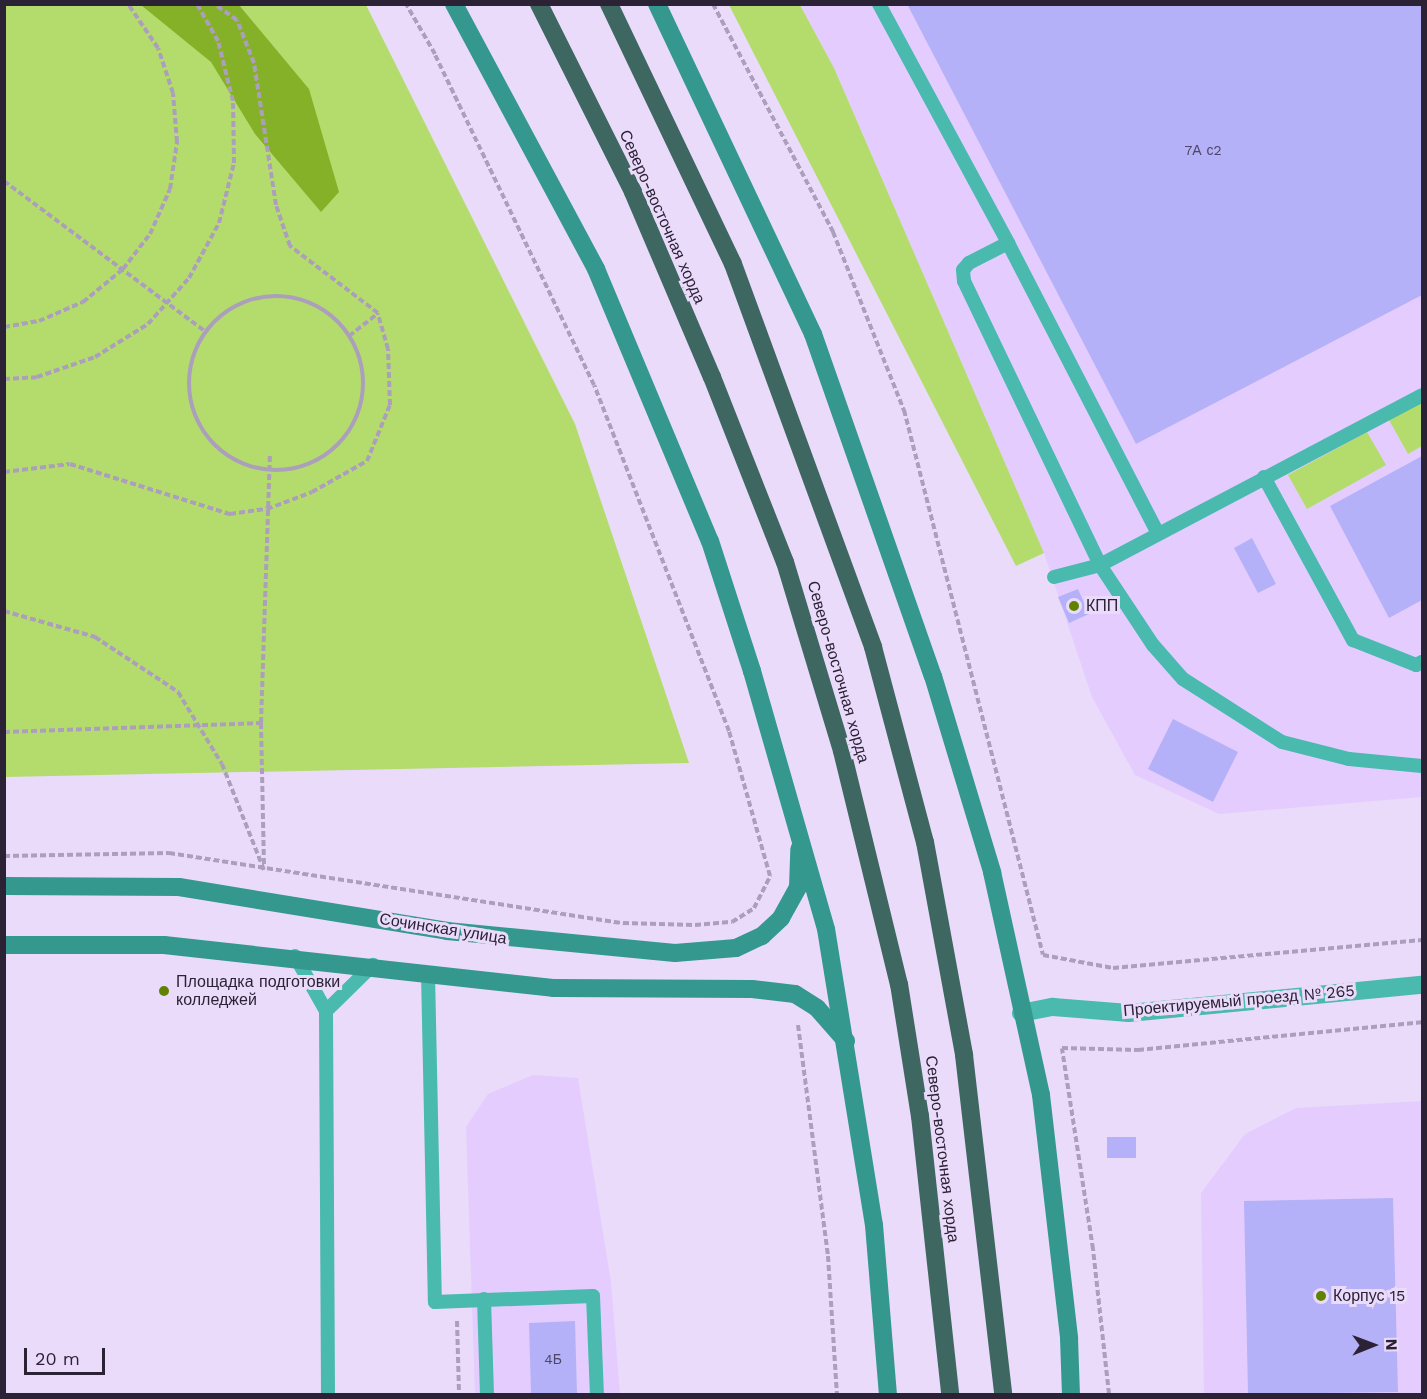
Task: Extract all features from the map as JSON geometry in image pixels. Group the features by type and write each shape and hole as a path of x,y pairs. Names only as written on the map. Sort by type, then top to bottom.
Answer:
{"highway":[{"name":"Северо-восточная хорда","path":"539,4 633,192 712,377 785,562 842,751 899,984 920,1116 950,1395"},
{"name":"Северо-восточная хорда","path":"609,4 733,264 873,647 925,842 962,1044 1003,1395"}],"street":[{"path":"454,4 596,269 710,541 800,830 826,929 847,1042 874,1225 888,1395"},
{"path":"657,4 813,334 872,492 992,872 1021,1013 1041,1095 1069,1338 1071,1395"},
{"name":"Сочинская улица","path":"4,886 179,887 447,931 675,953 736,948 775,924 798,887 800,830"},
{"path":"4,945 164,945 295,956 553,988 752,989 795,994 817,1008 847,1042"},
{"name":"Проектируемый проезд № 265","path":"1021,1013 1053,1007 1129,1013 1422,985"}],"lane":[{"path":"879,4 1008,243 1158,534"},
{"path":"1008,243 969,263 963,270 964,281 1100,565 1153,645 1183,679 1282,742 1349,759 1422,766"},
{"path":"1054,577 1100,565 1422,395"},
{"path":"1264,477 1353,640 1416,665 1422,662"},
{"path":"295,956 326,1011 328,1395"},
{"path":"326,1011 373,965"},
{"path":"428,973 435,1302 593,1296 597,1395"},
{"path":"484,1299 487,1395"}],"path":[{"path":"4,327 39,321 83,302 123,269 150,234 166,198 177,141 173,93 158,48 128,4"},
{"path":"4,379 37,377 95,357 147,324 189,278 219,223 234,163 233,100 218,41 197,4"},
{"path":"4,472 70,464 230,514 267,509 312,492 367,461 390,405 388,349 378,313 290,246 276,205 254,63 237,20 214,4"},
{"path":"4,856 169,853 264,871 623,923 695,925 732,922 754,908 770,876 729,731 594,385 435,54 406,4"},
{"path":"713,4 833,232 904,410 1043,956 1113,968 1422,940"},
{"path":"4,181 206,332"},
{"path":"285,296 314,304 349,336 364,375 362,405 349,432 328,454 301,468 267,470 224,453 205,434 193,409 189,382 206,332 227,311 255,298 285,296"},
{"path":"349,336 378,313"},
{"path":"264,871 261,723 267,470 270,456"},
{"path":"4,611 95,638 178,692 222,764 264,871"},
{"path":"4,732 261,723"},
{"path":"1109,1395 1093,1250 1062,1048 1138,1050 1422,1022"},
{"path":"798,1025 828,1256 837,1395"}],"shaded area":[{"path":"800,5 1422,5 1422,797 1219,814 1135,775 1092,697 1044,553 834,68"},
{"path":"533,1075 578,1078 611,1282 620,1394 475,1394 466,1127 488,1094"},
{"path":"1422,1101 1422,1394 1204,1394 1201,1193 1245,1134 1296,1108"}],"green space":[{"path":"4,5 366,5 575,424 689,763 5,777"},
{"path":"141,5 239,5 309,89 339,192 321,212 255,134 211,62"},
{"path":"729,5 800,5 834,68 1044,553 1016,566"},
{"path":"1422,402 1422,446 1408,454 1389,420"},
{"path":"1367,432 1386,465 1307,509 1288,475"}],"building":[{"path":"907,4 1422,4 1422,295 1136,444"},
{"path":"1422,456 1422,600 1389,618 1330,506"},
{"path":"1252,538 1276,584 1258,593 1234,548"},
{"name":"КПП","path":"1078,589 1089,614 1069,623 1058,597"},
{"path":"1173,719 1238,752 1213,802 1148,769"},
{"path":"1107,1137 1136,1137 1136,1158 1107,1158"},
{"name":"Корпус 15","path":"1393,1198 1398,1392 1248,1394 1244,1201"},
{"path":"575,1321 577,1394 531,1394 529,1323"}],"place":[{"name":"КПП","path":"1074,606"},
{"name":"Площадка подготовки колледжей","path":"164,991"},
{"name":"Корпус 15","path":"1321,1296"}]}
